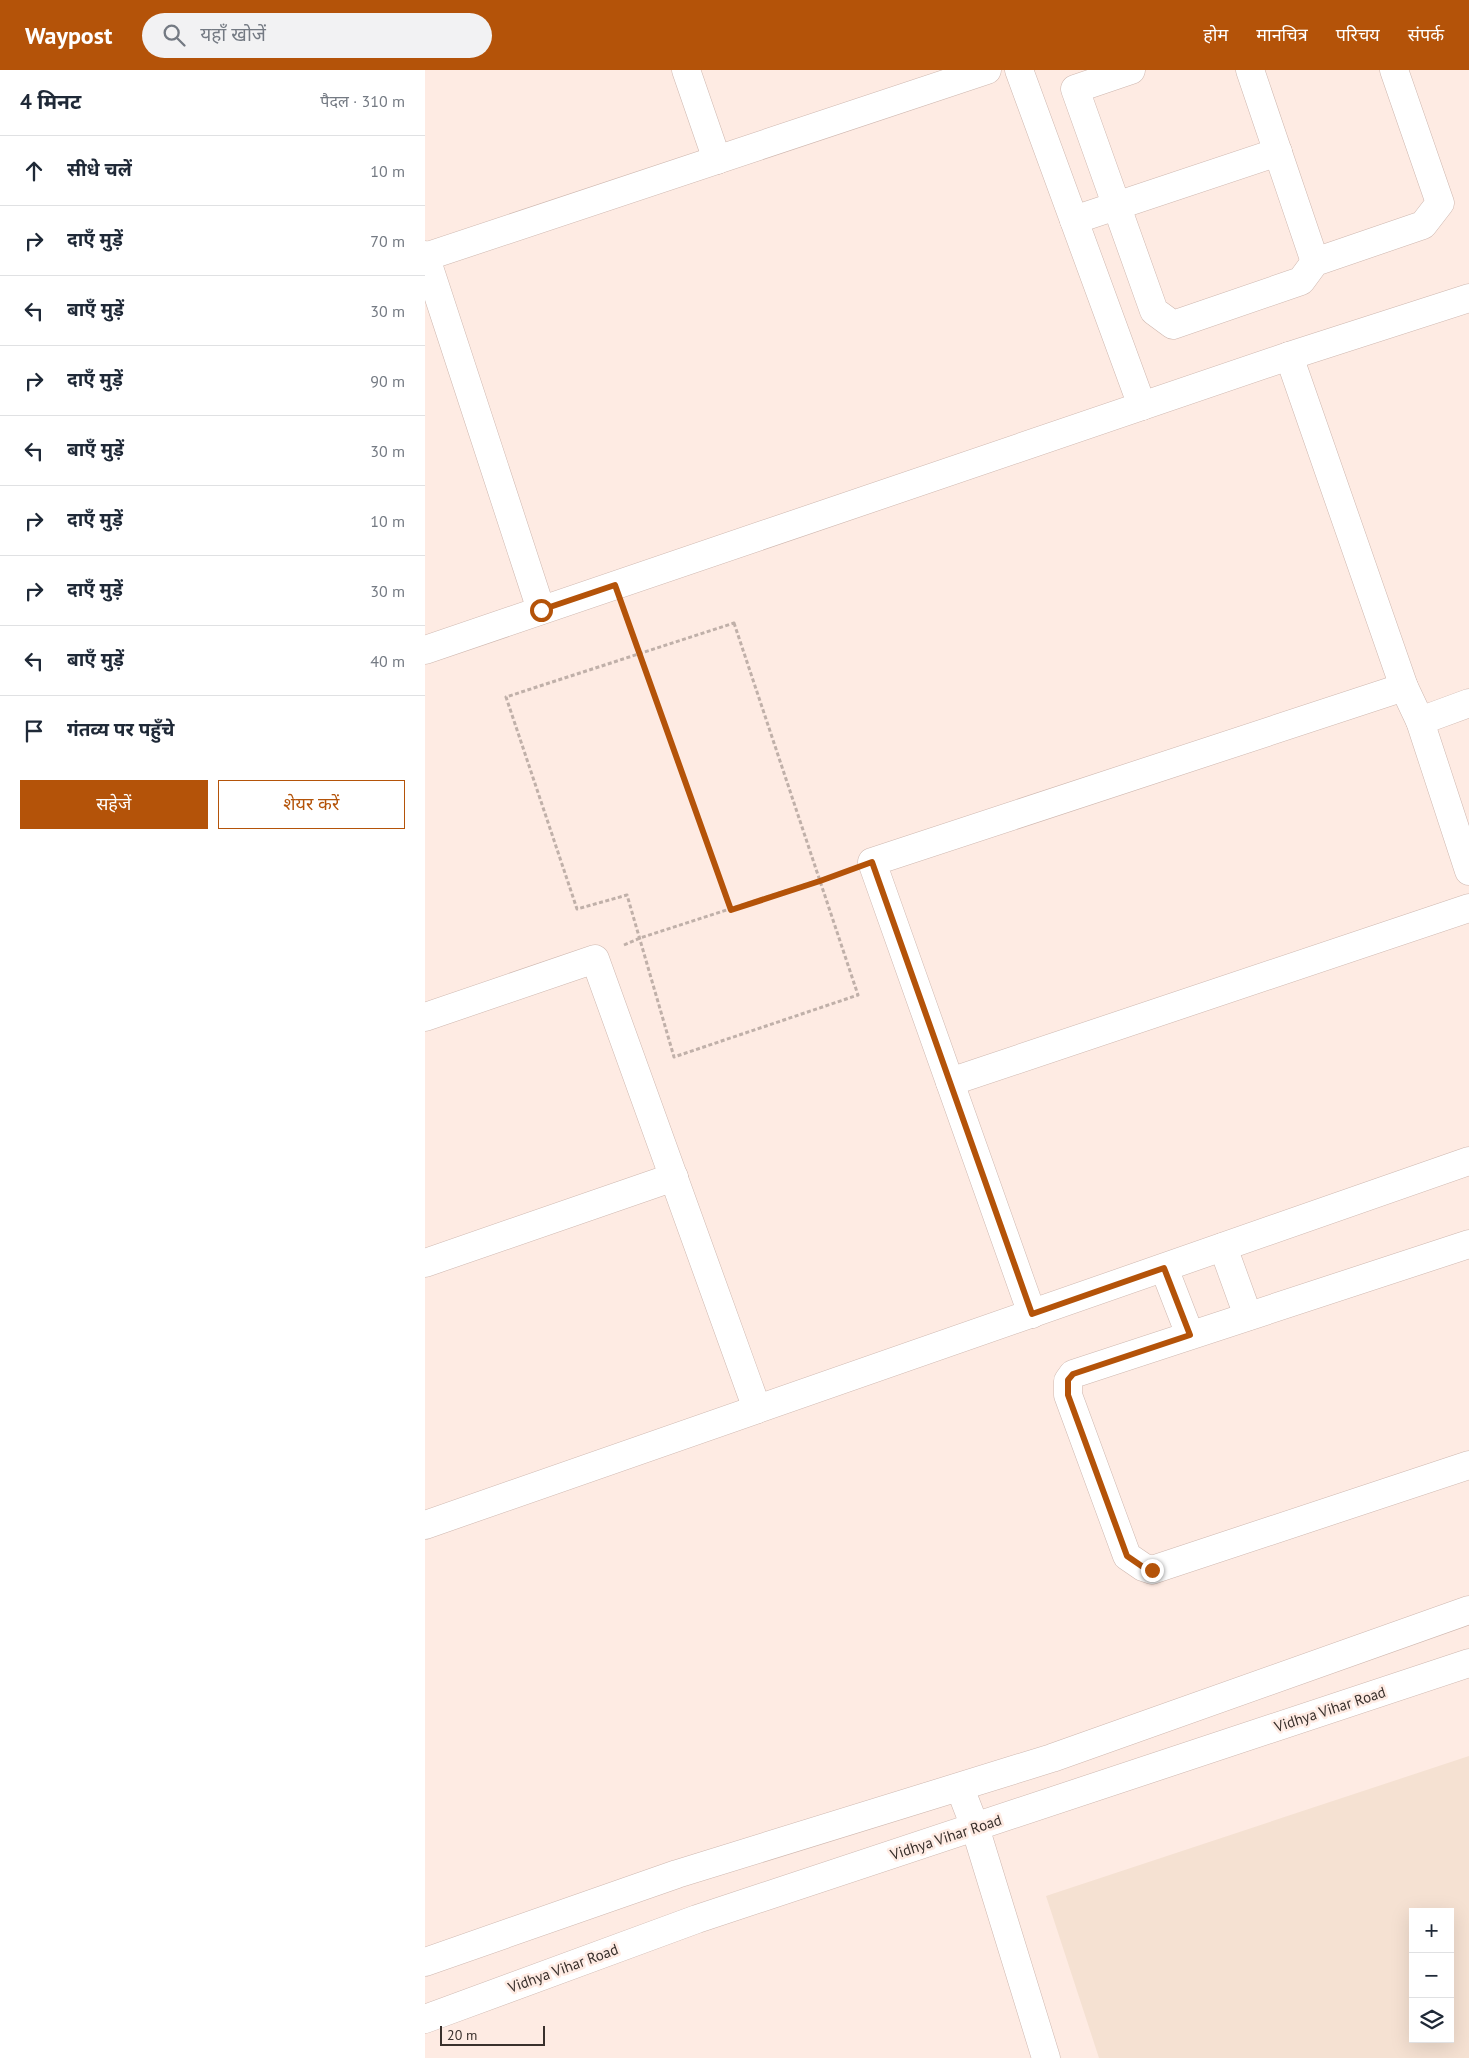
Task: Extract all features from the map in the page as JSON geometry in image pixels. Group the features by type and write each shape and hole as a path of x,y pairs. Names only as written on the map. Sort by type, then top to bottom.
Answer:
{"street":[{"path":"686,70 717,160"},
{"path":"541,610 425,257 987,70"},
{"path":"1019,70 1142,406"},
{"path":"1131,70 1075,89 1154,311 1173,325 1301,281 1315,262 1423,225 1440,203 1394,70"},
{"path":"1254,71 1278,152 1315,262"},
{"path":"1074,220 1278,152"},
{"path":"425,650 1289,356 1469,298"},
{"path":"1289,356 1404,687 1420,721 1469,871"},
{"path":"1032,1314 872,862 1404,687"},
{"path":"1420,721 1469,703"},
{"path":"950,1082 1469,908"},
{"path":"425,1018 595,959 757,1409"},
{"path":"425,1525 1469,1161"},
{"path":"425,1263 674,1177"},
{"path":"1469,1244 1073,1374 1068,1380 1068,1395 1127,1556 1143,1567 1152,1570 1469,1464"},
{"path":"1223,1247 1248,1316"},
{"path":"1164,1268 1190,1335"},
{"path":"425,1962 677,1874 1052,1758 1469,1610"},
{"name":"Vidhya Vihar Road","path":"425,2019 697,1919 1469,1663"},
{"path":"960,1788 975,1828 1046,2058"}],"path":[{"path":"615,585 731,910"},
{"path":"734,623 820,881 858,995 674,1057 627,895 577,909 506,697 734,623"},
{"path":"640,938 820,881 872,862"}],"shaded area":[{"path":"1469,1756 1469,2058 1099,2058 1046,1896"}],"route":[{"path":"541,610 615,585 731,910 872,862 1032,1314 1164,1268 1190,1335 1073,1374 1068,1380 1068,1395 1127,1556 1143,1567 1152,1570"}]}
